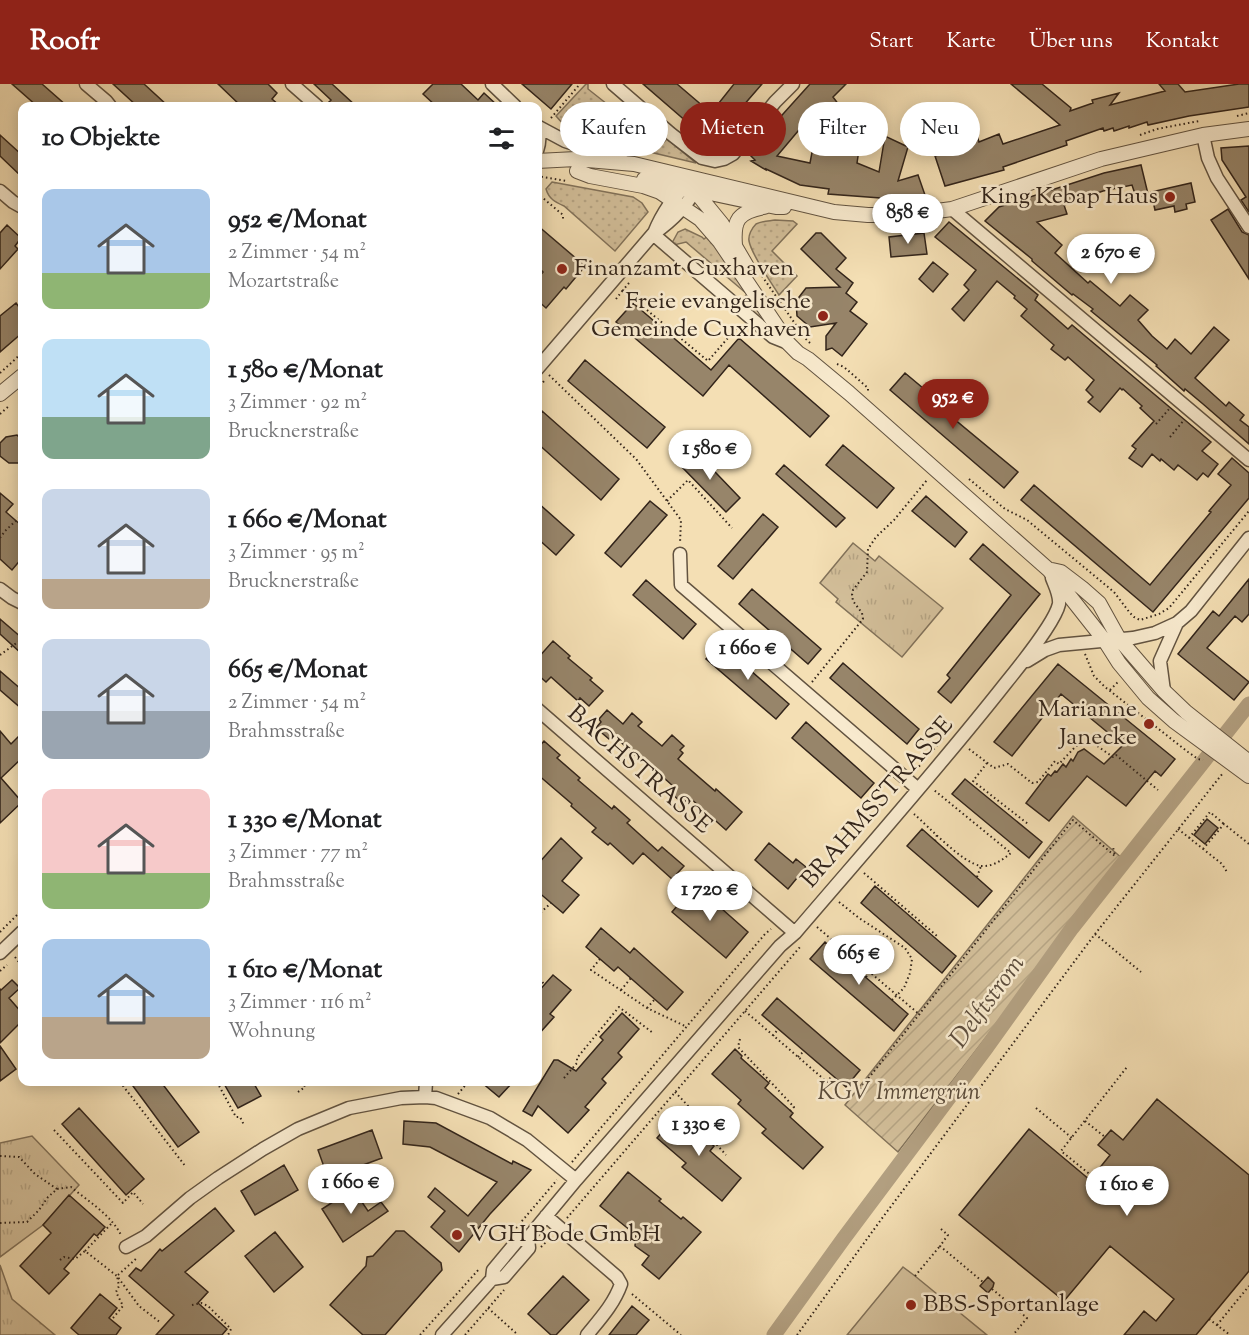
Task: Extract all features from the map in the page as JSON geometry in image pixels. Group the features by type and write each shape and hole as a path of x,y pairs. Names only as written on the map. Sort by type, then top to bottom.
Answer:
{"street":[{"path":"86,84 107,102"},
{"path":"292,84 312,102"},
{"path":"492,84 511,102"},
{"path":"613,84 702,158 716,161 733,154 775,102 793,84"},
{"path":"543,123 560,137"},
{"path":"577,171 629,175 834,212 906,215 952,209 1101,159 1203,135 1249,129"},
{"path":"1203,135 1208,158 1216,178 1249,227"},
{"path":"610,156 693,186 776,207"},
{"path":"542,158 634,164"},
{"path":"542,159 590,176 643,186 660,192 700,219 720,242 788,343 849,393 1050,570 1061,572 1099,603 1119,663 1148,698 1174,721 1249,776"},
{"path":"542,363 653,234 666,225 693,186"},
{"path":"693,186 715,214 784,327 808,359"},
{"path":"0,190 18,205"},
{"path":"736,247 734,231 739,219 749,210 763,207 816,207"},
{"path":"952,209 1249,459"},
{"path":"653,234 773,337 788,343"},
{"path":"0,394 18,378"},
{"path":"1164,691 1160,661 1177,623 1191,611 1249,538"},
{"path":"680,554 681,585 918,789"},
{"name":"BRAHMSSTRASSE","path":"442,1335 492,1279 504,1277 510,1271 529,1248 528,1238 576,1180 780,946 795,933 966,734 1021,664 1059,605 1050,570"},
{"path":"0,590 18,601"},
{"name":"BRAHMSSTRASSE","path":"1021,664 1059,645 1133,638 1155,633 1177,623"},
{"path":"1112,640 1186,712 1212,733 1228,759"},
{"name":"BACHSTRASSE","path":"542,713 795,933"},
{"path":"1228,759 1249,762"},
{"path":"0,953 18,936"},
{"path":"425,1097 426,1086"},
{"path":"126,1247 146,1236 190,1198 218,1178 298,1129 349,1108 401,1098 436,1098 490,1118 527,1140 576,1180"},
{"path":"546,1216 617,1277 621,1284 611,1305 587,1335"}],"path":[{"path":"543,123 580,84"},
{"path":"1136,136 1189,122"},
{"path":"542,197 563,215 563,220"},
{"path":"761,274 812,345"},
{"path":"630,282 623,290 708,361 743,321"},
{"path":"0,373 18,357"},
{"path":"835,363 844,367 868,388 870,395"},
{"path":"549,375 636,459 681,520 680,554"},
{"path":"1156,424 1178,399"},
{"path":"1170,437 1191,411"},
{"path":"964,476 1005,509 1027,520 1114,592 1130,613 1140,620 1159,615 1169,608 1249,510"},
{"path":"667,501 688,480 732,528"},
{"path":"805,692 863,619 852,595 853,590 867,572 868,549 927,480"},
{"path":"0,538 18,519"},
{"path":"0,655 18,642"},
{"path":"1085,654 1094,676 1110,691 1198,759"},
{"path":"1110,691 1122,677"},
{"path":"908,780 944,737"},
{"name":"BRAHMSSTRASSE","path":"969,749 994,768 1008,764 1032,783 1038,782 1054,761 1059,764 1076,746 1093,743 1113,757 1116,755 1158,790"},
{"path":"797,1335 883,1217 1228,759"},
{"path":"987,763 973,781 1028,824"},
{"name":"BRAHMSSTRASSE","path":"914,814 960,855 981,866 1000,862 1011,853 934,790"},
{"path":"1189,837 1210,812 1249,844"},
{"path":"860,1089 1073,820 1115,856 1113,847"},
{"path":"1203,849 1224,824"},
{"path":"1178,828 1222,864 1227,872"},
{"path":"934,841 937,835"},
{"path":"956,859 960,855"},
{"path":"977,877 981,866"},
{"name":"BRAHMSSTRASSE","path":"864,873 937,936 935,938"},
{"name":"BRAHMSSTRASSE","path":"839,902 905,948 912,959 904,988 892,1000"},
{"path":"542,911 551,903"},
{"path":"0,932 18,914"},
{"path":"515,1229 765,934 782,922"},
{"name":"BRAHMSSTRASSE","path":"817,927 920,1015"},
{"path":"1095,934 1141,972"},
{"path":"839,954 844,949"},
{"path":"15,957 18,961"},
{"path":"600,959 591,970 647,1008 687,1027"},
{"path":"866,977 870,972"},
{"path":"621,990 631,978"},
{"path":"647,1008 655,999"},
{"path":"564,1078 577,1063 577,1058 619,1007 653,1033"},
{"path":"745,1011 827,1082 832,1076"},
{"path":"773,1036 778,1029"},
{"path":"740,1039 738,1047 794,1107 790,1111"},
{"path":"798,1057 804,1051"},
{"path":"1092,1176 1061,1151 1126,1067"},
{"path":"123,1086 186,1167"},
{"path":"219,1086 236,1117 240,1117 244,1125"},
{"path":"298,1092 305,1086"},
{"path":"675,1092 692,1110 702,1128 726,1155"},
{"path":"1036,1108 1071,1138"},
{"path":"1085,1121 1105,1137"},
{"path":"54,1130 123,1203 133,1192 143,1204"},
{"path":"0,1156 19,1157 36,1174 57,1189"},
{"path":"0,1223 27,1222 57,1189 71,1187 112,1222 126,1247"},
{"path":"60,1260 64,1257 75,1259 112,1222"},
{"path":"915,1276 948,1235 941,1229"},
{"path":"940,1246 983,1282"},
{"path":"85,1251 117,1276 139,1306 161,1323"},
{"path":"117,1276 138,1257"},
{"path":"420,1335 482,1266"},
{"path":"113,1318 123,1306 116,1292 119,1286 117,1276"},
{"path":"621,1284 681,1335"},
{"path":"1217,1325 1249,1286"},
{"path":"992,1289 1027,1318 1013,1335"},
{"path":"192,1305 201,1303 208,1306 231,1329 228,1335"},
{"path":"488,1308 518,1335"},
{"path":"1209,1319 1230,1335"}],"green space":[{"path":"588,84 588,89 604,102 569,102"},
{"path":"668,140 680,150 680,156 688,156 696,163 666,156"},
{"path":"552,182 633,197 642,203 648,212 615,251 564,206 551,198 546,189"},
{"path":"775,220 793,221 797,224 772,251 797,276 779,295 758,261 749,239 756,224"},
{"path":"685,229 704,239 709,235 772,330 740,303 747,294 686,242 674,245 672,243 678,232"},
{"path":"853,543 875,561 879,556 943,608 902,657 836,602 838,599 820,583"},
{"name":"KGV Immergrün","path":"1073,816 1123,859 898,1152 845,1105"},
{"path":"32,1136 79,1185 43,1225 0,1257 0,1143"},
{"path":"0,1265 12,1299 55,1335 0,1335"},
{"name":"BBS-Sportanlage","path":"903,1267 915,1276 987,1335 847,1335"}],"building":[{"path":"12,84 42,84 62,102 32,102"},
{"path":"113,84 144,84 164,102 133,102"},
{"path":"218,84 268,84 277,93 272,99 275,102 237,102"},
{"path":"314,84 332,84 352,102 329,102 331,100"},
{"path":"433,84 461,84 478,100 484,93 494,102 432,102 423,94"},
{"path":"522,84 572,84 551,109"},
{"path":"643,84 677,84 698,102 680,102 680,116 668,106 668,102 664,102"},
{"path":"734,84 762,84 746,102 720,102"},
{"path":"810,84 846,84 833,97 837,102 798,102 798,131 786,145 786,111"},
{"path":"1011,84 1042,84 1071,108 1070,111 1093,103 1092,100 1119,93 1110,105 1165,91 1159,84 1178,84 1185,92 1249,84 1249,107 1148,125 1147,122 1114,131 1113,128 1104,131 1103,128 1066,141 1067,145 1003,167 1004,170 945,186 935,156 980,156 980,142 999,134 1003,144 1060,125"},
{"path":"0,135 18,151 18,173 0,156"},
{"path":"888,137 900,143 900,156 905,156 898,181 918,175 925,195 894,199 828,194 829,189 800,185 751,161 755,160 751,156 777,156 810,163 811,156 858,156 857,163 879,172 882,156 888,156"},
{"path":"1249,146 1249,212 1241,200 1246,197 1222,160 1221,148"},
{"path":"1141,165 1148,194 1136,197 1132,185 1103,191 1064,205 1067,214 1037,222 1062,245 1055,253 1088,283 1090,281 1120,306 1130,295 1148,310 1138,320 1167,349 1175,339 1191,354 1214,327 1229,340 1195,378 1226,406 1229,402 1244,415 1240,420 1249,427 1249,444 1091,311 1093,309 1072,295 985,221 999,207 1104,173"},
{"path":"1191,183 1195,202 1186,204 1187,209 1175,212 1174,206 1155,210 1151,192"},
{"path":"1228,209 1242,232 1249,235 1249,279 1211,220"},
{"path":"949,222 1038,295 1035,300 1068,329 1072,325 1211,442 1202,451 1218,464 1208,477 1203,473 1197,480 1178,465 1174,470 1152,454 1142,467 1129,458 1136,449 1132,446 1154,421 1140,408 1142,406 1120,388 1100,412 1088,402 1093,397 1086,390 1094,380 1068,357 1065,360 1051,349 1054,345 1021,316 1027,309 997,281 964,321 952,309 969,290 964,285 976,270 935,237"},
{"path":"7,225 18,235 18,242 15,246 18,249 0,269 0,233"},
{"name":"Finanzamt Cuxhaven","path":"542,229 585,266 546,308 542,304"},
{"name":"Freie evangelische Gemeinde Cuxhaven","path":"816,233 821,233 846,258 836,269 853,283 846,293 857,302 850,311 867,324 842,356 832,348 826,350 826,336 836,323 810,327 797,316 796,301 806,288 840,287 801,249"},
{"path":"924,233 927,254 891,257 889,237"},
{"path":"933,262 948,274 933,292 919,279"},
{"path":"16,303 18,306 18,336 0,352 0,316"},
{"path":"633,303 711,370 739,338 829,416 810,437 729,365 703,396 616,322"},
{"path":"585,360 665,427 647,448 568,381"},
{"path":"905,373 955,415 953,418 1018,472 1004,488 890,390"},
{"path":"542,411 619,479 601,500 542,447"},
{"path":"18,436 18,463 9,463 0,456 0,443 6,437"},
{"path":"843,445 894,488 877,508 826,465"},
{"path":"694,450 740,498 726,512 679,464"},
{"path":"1232,458 1249,473 1249,498 1153,612 1021,500 1034,485 1150,585 1231,485 1218,474"},
{"path":"784,465 845,518 836,527 776,474"},
{"path":"0,493 13,504 6,512 18,522 18,563 12,570 0,559"},
{"path":"926,496 967,532 955,547 912,511"},
{"path":"650,501 667,515 621,567 605,553"},
{"path":"542,506 574,535 556,555 542,542"},
{"path":"763,514 778,527 733,579 718,566"},
{"path":"983,544 1040,594 951,703 938,692 950,678 947,675 1011,595 970,559"},
{"path":"1249,579 1249,614 1242,622 1235,616 1207,648 1249,682 1234,700 1178,654 1213,611 1219,616"},
{"path":"646,580 696,624 683,639 633,595"},
{"path":"752,589 821,649 808,664 739,604"},
{"path":"0,619 18,635 18,650 0,634"},
{"path":"553,641 603,691 589,706 580,698 578,701 551,677 546,682 542,678 542,653"},
{"path":"720,644 789,704 776,719 706,659"},
{"path":"843,663 919,729 907,744 830,678"},
{"path":"1058,664 1175,759 1161,776 1155,771 1126,806 1087,776 1049,821 1026,803 1048,774 1051,776 1055,771 1057,772 1063,764 1066,767 1078,752 1084,749 1104,764 1123,745 1061,694 1012,756 994,742"},
{"path":"0,671 18,687 18,706 0,690"},
{"path":"607,710 623,724 632,713 642,722 638,726 662,746 672,735 684,746 680,750 683,753 678,759 742,812 726,830 689,797 683,804 669,791 673,786 637,754 635,755 613,735 609,739 596,728 601,722 599,719"},
{"path":"806,722 874,783 861,798 792,738"},
{"path":"0,731 11,744 18,737 18,762 1,778 18,797 18,806 0,823"},
{"path":"544,741 560,755 557,758 580,778 578,780 612,809 614,806 630,820 627,823 658,851 662,847 684,866 672,879 643,853 633,864 610,843 608,845 592,832 596,828 542,778 542,743"},
{"path":"965,779 1042,842 1029,858 952,794"},
{"path":"1207,819 1218,828 1205,844 1194,835"},
{"path":"922,829 992,891 978,907 907,846"},
{"path":"561,838 582,858 562,881 579,895 563,913 542,895 542,859"},
{"path":"769,843 793,863 796,859 806,867 788,889 755,860"},
{"path":"695,885 748,932 726,958 672,912"},
{"path":"875,886 956,956 942,973 861,903"},
{"path":"601,928 630,953 634,948 683,992 667,1010 618,967 614,971 586,947"},
{"path":"825,942 908,1014 894,1031 810,959"},
{"path":"553,975 571,990 550,1014 554,1017 542,1030 542,987"},
{"path":"12,980 18,986 18,990 9,998 18,1008 18,1025 0,1043 0,989"},
{"path":"777,998 860,1070 846,1087 762,1015"},
{"path":"622,1013 639,1029 618,1053 622,1057 602,1079 606,1083 585,1107 589,1110 568,1133 538,1106 532,1116 523,1111 538,1086 542,1086 542,1080 554,1060 576,1071 603,1040 600,1037"},
{"path":"0,1046 16,1069 0,1081"},
{"path":"735,1049 742,1056 741,1058 769,1083 765,1088 793,1113 790,1117 823,1147 803,1169 762,1133 766,1129 738,1104 741,1100 712,1074"},
{"path":"133,1086 164,1086 199,1132 178,1147"},
{"path":"225,1086 255,1086 261,1096 238,1108"},
{"path":"486,1086 509,1086 499,1097"},
{"path":"1157,1099 1249,1175 1249,1271 1196,1335 1124,1335 1144,1311 1156,1321 1174,1299 1110,1246 1064,1301 959,1215 1029,1129 1090,1180 1110,1155 1098,1145 1111,1130 1123,1140"},
{"path":"79,1108 144,1179 126,1195 62,1124"},
{"path":"680,1112 688,1119 685,1122 714,1146 710,1151 741,1178 722,1201 682,1167 686,1163 657,1138"},
{"path":"404,1121 436,1123 512,1164 513,1161 531,1170 459,1252 431,1227 445,1211 428,1197 435,1188 468,1216 497,1182 430,1147 403,1144"},
{"path":"372,1130 382,1158 328,1178 318,1150"},
{"path":"284,1165 298,1190 255,1215 241,1191"},
{"path":"628,1172 661,1199 659,1201 701,1232 659,1279 642,1265 649,1256 635,1246 636,1235 600,1206"},
{"path":"353,1189 368,1211 381,1202 388,1211 343,1242 322,1209"},
{"path":"69,1195 105,1227 97,1236 94,1234 64,1269 69,1273 49,1294 20,1266 51,1233 43,1225"},
{"path":"215,1208 234,1231 185,1272 208,1292 198,1303 227,1329 222,1335 156,1335 174,1315 129,1276 136,1268 141,1271 160,1249 162,1251"},
{"path":"396,1231 404,1231 441,1263 442,1270 385,1335 363,1335 330,1305 366,1266 367,1257 373,1256"},
{"path":"275,1232 303,1267 274,1292 245,1256"},
{"path":"563,1276 589,1300 556,1335 551,1335 528,1314"},
{"path":"988,1277 994,1283 988,1293 980,1286"},
{"path":"100,1294 117,1308 109,1318 121,1328 116,1335 79,1335 71,1328"},
{"path":"632,1306 649,1320 636,1335 609,1335"}],"waterway":[{"name":"Delftstrom","path":"774,1335 1072,928 1249,704"}],"place":[{"name":"King Kebap Haus","path":"1170,197"},
{"name":"Finanzamt Cuxhaven","path":"562,269"},
{"name":"Freie evangelische Gemeinde Cuxhaven","path":"823,316"},
{"name":"Marianne Janecke","path":"1149,724"},
{"name":"VGH Bode GmbH","path":"457,1235"},
{"name":"BBS-Sportanlage","path":"911,1305"}]}
